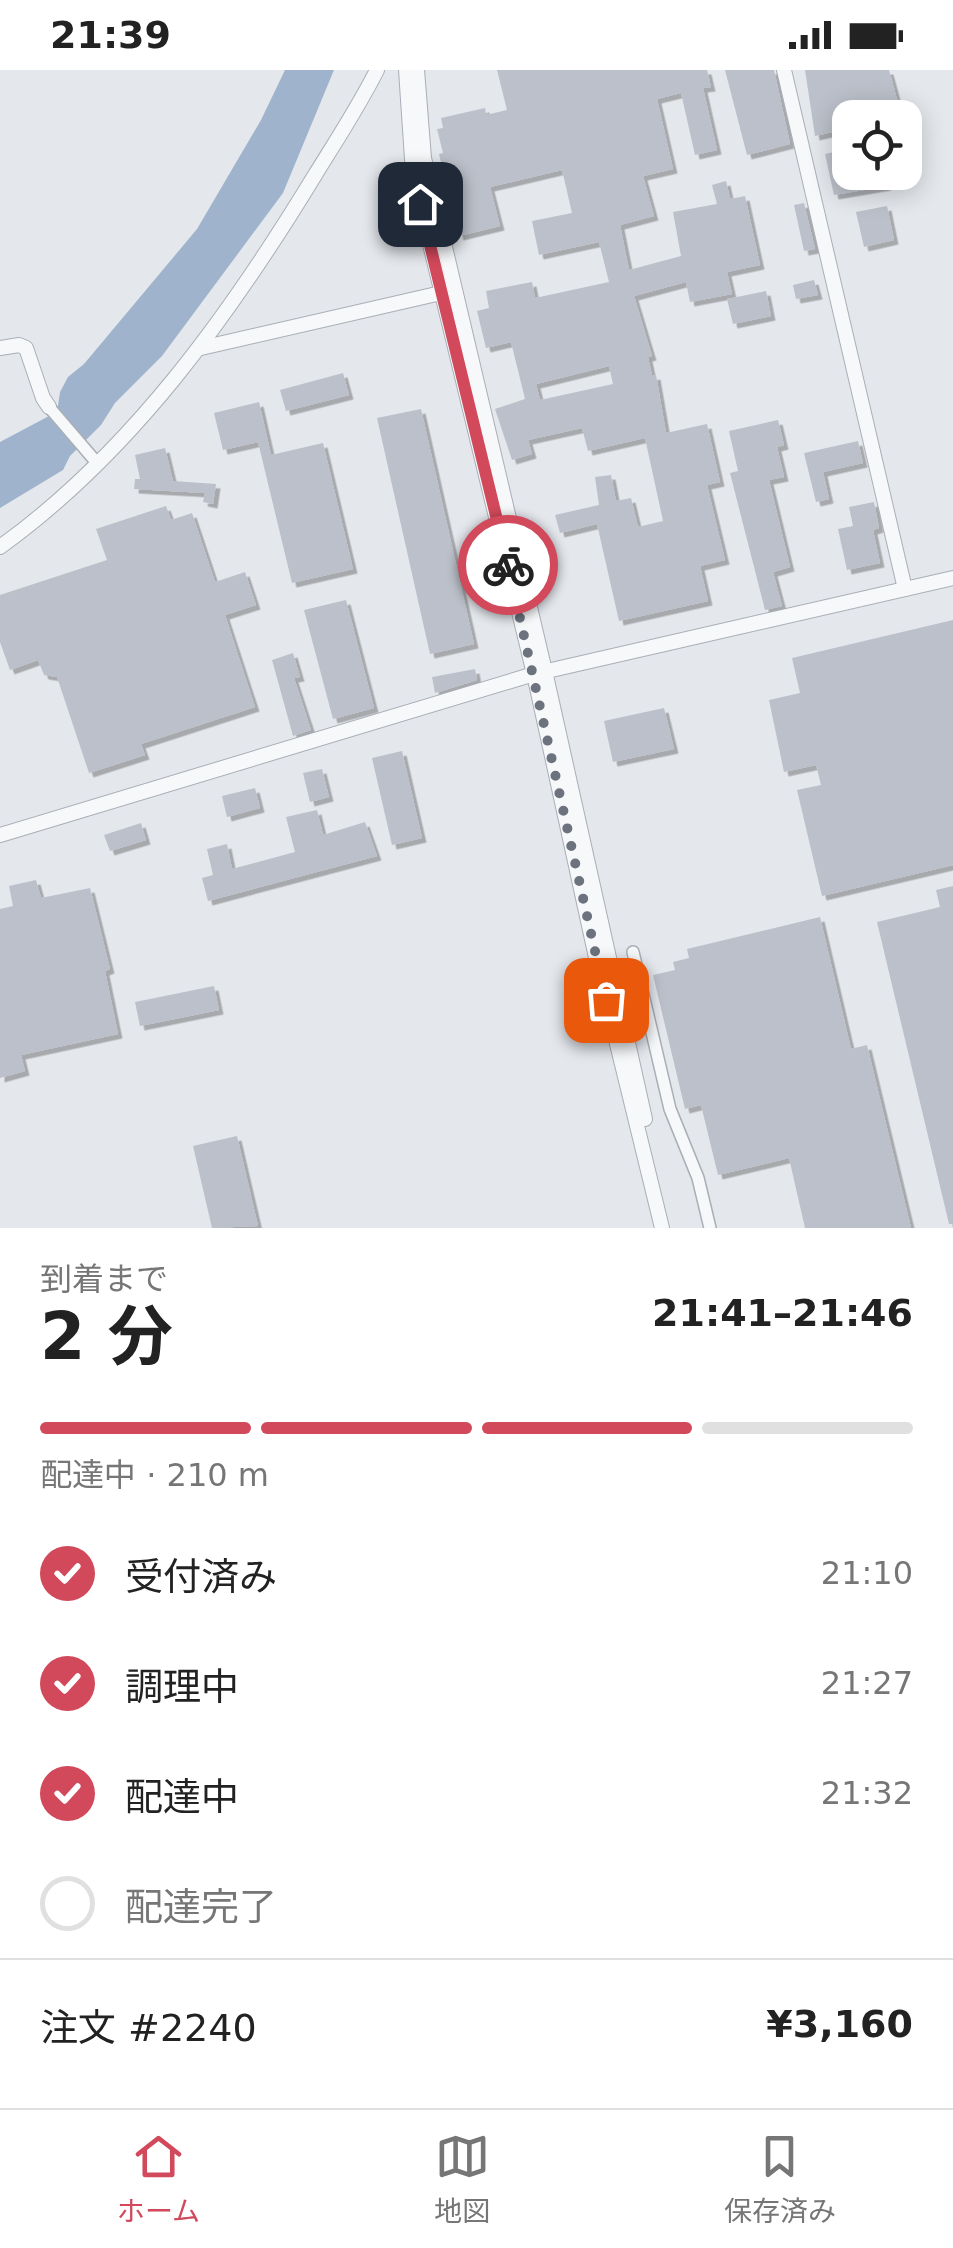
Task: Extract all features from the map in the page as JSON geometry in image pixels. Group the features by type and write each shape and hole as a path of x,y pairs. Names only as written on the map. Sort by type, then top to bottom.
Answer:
{"street":[{"path":"0,548 97,464 201,348 257,270 377,70"},
{"path":"406,70 414,174 540,672 597,962 662,1228"},
{"path":"417,70 424,158 670,1228"},
{"path":"784,70 905,589"},
{"path":"201,348 442,293"},
{"path":"0,348 26,348 42,398 97,464"},
{"path":"0,835 540,672 953,578"},
{"path":"633,952 670,1108 698,1178 710,1228"}],"water":[{"path":"285,70 334,70 283,193 162,356 115,403 101,425 70,456 63,470 0,508 0,442 49,416 58,406 68,377 84,364 197,229 261,120"}],"building":[{"path":"497,70 707,70 711,87 703,88 717,150 695,155 681,93 657,99 673,169 643,176 654,216 620,225 629,270 681,256 673,212 717,204 712,185 726,181 730,199 745,196 760,265 727,272 732,294 690,302 686,282 634,296 652,356 648,357 652,376 656,375 666,433 707,424 720,482 707,485 725,560 700,566 708,601 619,621 597,524 560,533 555,515 599,505 595,477 611,475 616,501 631,498 638,527 663,521 645,438 588,451 582,428 528,440 532,454 512,460 495,409 525,399 511,342 486,348 477,311 489,308 486,291 532,282 535,298 609,282 599,242 539,255 532,221 572,213 562,170 490,187 500,226 459,236 439,154 443,153 437,129 443,128 441,118 485,108 486,115 507,110","holes":["609,366 613,384 540,400 536,384"]},
{"path":"725,70 774,70 790,144 747,155"},
{"path":"805,70 889,70 897,100 832,100 832,132 815,136"},
{"path":"832,152 832,186 825,154"},
{"path":"833,190 863,190 834,195"},
{"path":"804,203 815,249 804,251 794,205"},
{"path":"887,206 894,240 864,247 856,212"},
{"path":"814,280 818,295 796,299 793,285"},
{"path":"766,291 771,316 733,324 727,299"},
{"path":"343,373 349,395 286,411 280,390"},
{"path":"259,402 271,455 323,443 353,569 292,583 258,442 223,450 214,413"},
{"path":"421,409 474,644 430,654 377,418"},
{"path":"778,420 784,445 777,447 784,477 769,480 790,567 773,572 782,606 765,610 730,473 738,471 729,431"},
{"path":"858,441 863,463 823,472 829,499 816,502 804,453"},
{"path":"165,448 173,481 216,484 213,504 203,502 205,493 134,489 135,479 140,479 135,455"},
{"path":"874,502 879,528 873,530 880,563 847,570 838,529 853,526 849,507"},
{"path":"166,506 171,520 192,513 215,582 245,572 256,605 225,615 255,707 141,744 145,755 89,773 57,677 44,675 38,660 10,670 0,642 0,595 107,560 96,529"},
{"path":"346,600 374,708 333,719 304,610"},
{"path":"953,620 953,865 822,896 797,790 821,785 816,765 784,772 769,700 800,693 792,658"},
{"path":"293,653 300,677 294,678 311,730 293,736 272,660"},
{"path":"475,669 477,680 435,693 432,677"},
{"path":"664,708 674,749 613,762 604,721"},
{"path":"402,751 422,838 392,845 372,758"},
{"path":"322,769 329,797 310,802 303,773"},
{"path":"255,788 260,808 227,817 222,796"},
{"path":"317,810 323,835 365,822 377,856 208,901 202,878 213,875 207,849 227,844 232,869 295,852 286,817"},
{"path":"141,823 146,840 110,851 104,835"},
{"path":"36,880 41,898 90,888 110,969 105,971 118,1034 21,1055 25,1071 0,1078 0,909 13,906 9,886"},
{"path":"953,886 953,1224 949,1224 877,922 940,907 936,890"},
{"path":"820,917 851,1049 867,1045 911,1228 805,1228 789,1158 718,1175 701,1105 685,1109 653,975 675,970 673,962 689,958 687,949"},
{"path":"214,986 219,1010 140,1026 135,1002"},
{"path":"237,1136 258,1226 212,1228 193,1146"}],"way so far":[{"path":"508,565 606,1000"}],"route":[{"path":"420,204 508,565"}]}
